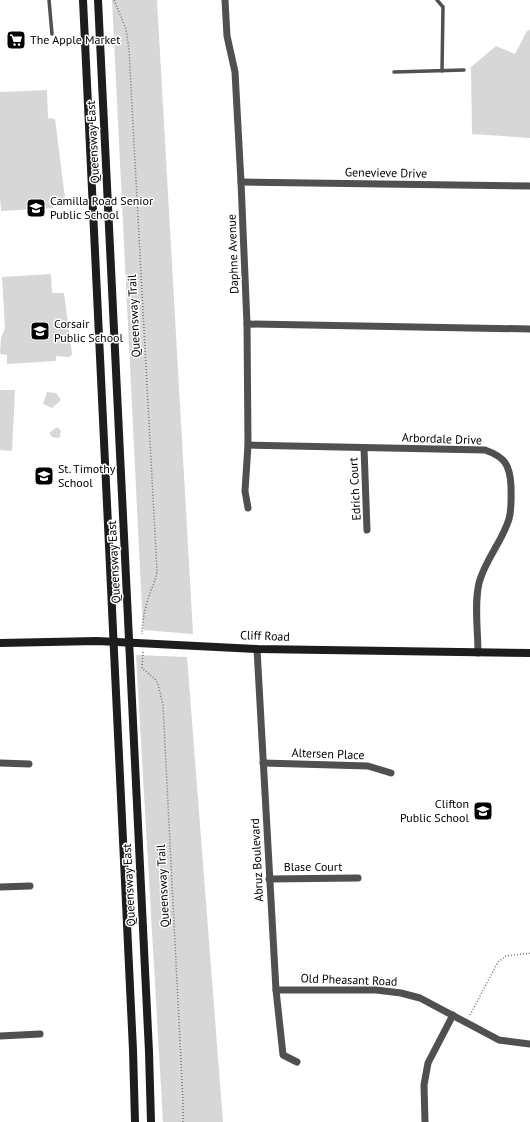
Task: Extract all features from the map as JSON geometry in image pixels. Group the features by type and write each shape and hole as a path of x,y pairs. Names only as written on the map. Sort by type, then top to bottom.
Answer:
{"main road":[{"name":"Queensway East","path":"83,0 135,1122"},
{"name":"Queensway East","path":"98,0 149,1044 151,1122"},
{"name":"Cliff Road","path":"0,643 130,642 256,648 530,653"}],"street":[{"name":"Daphne Avenue","path":"225,0 227,36 235,79 241,182 247,324 248,445 245,490 248,508"},
{"name":"Genevieve Drive","path":"241,182 530,186"},
{"path":"247,324 530,329"},
{"name":"Arbordale Drive","path":"248,445 485,450 502,458 507,466 510,479 511,508 503,533 484,568 479,583 477,596 478,653"},
{"name":"Edrich Court","path":"364,448 367,530"},
{"name":"Abruz Boulevard","path":"256,648 276,990 283,1055 296,1062"},
{"name":"Altersen Place","path":"263,763 368,766 391,773"},
{"path":"0,764 29,764"},
{"name":"Blase Court","path":"269,878 358,878"},
{"path":"0,887 30,886"},
{"name":"Old Pheasant Road","path":"276,990 376,990 401,992 420,998 499,1040 530,1044"},
{"path":"425,1122 424,1085 428,1062 453,1015"},
{"path":"0,1036 40,1034"}],"lane":[{"path":"50,0 52,34"},
{"path":"437,0 443,7 442,71"},
{"path":"394,72 464,70"}],"path":[{"name":"Queensway Trail","path":"114,0 126,29 129,50 157,571 149,596 142,632"},
{"name":"Queensway Trail","path":"143,657 142,668 155,679 158,684 163,705 183,1122"},
{"path":"466,1023 498,962 506,956 530,953"}],"shaded area":[{"path":"112,0 157,0 193,634 143,630"},
{"path":"530,30 530,138 472,134 471,67 496,46 515,54 527,31"},
{"path":"47,90 48,118 55,119 65,198 62,201 53,201 53,208 1,211 0,92"},
{"path":"51,274 52,293 64,293 72,354 69,357 56,356 56,361 7,364 7,355 0,354 1,338 5,328 2,277"},
{"path":"0,390 15,390 12,451 0,450"},
{"path":"47,392 56,393 60,398 60,401 52,408 43,404"},
{"path":"57,427 61,431 60,437 52,437 49,433"},
{"path":"136,655 187,657 223,1122 163,1122"}],"place":[{"name":"The Apple Market","path":"16,40"},
{"name":"Camilla Road Senior Public School","path":"36,208"},
{"name":"Corsair Public School","path":"40,331"},
{"name":"St. Timothy School","path":"44,476"},
{"name":"Clifton Public School","path":"483,811"}]}
